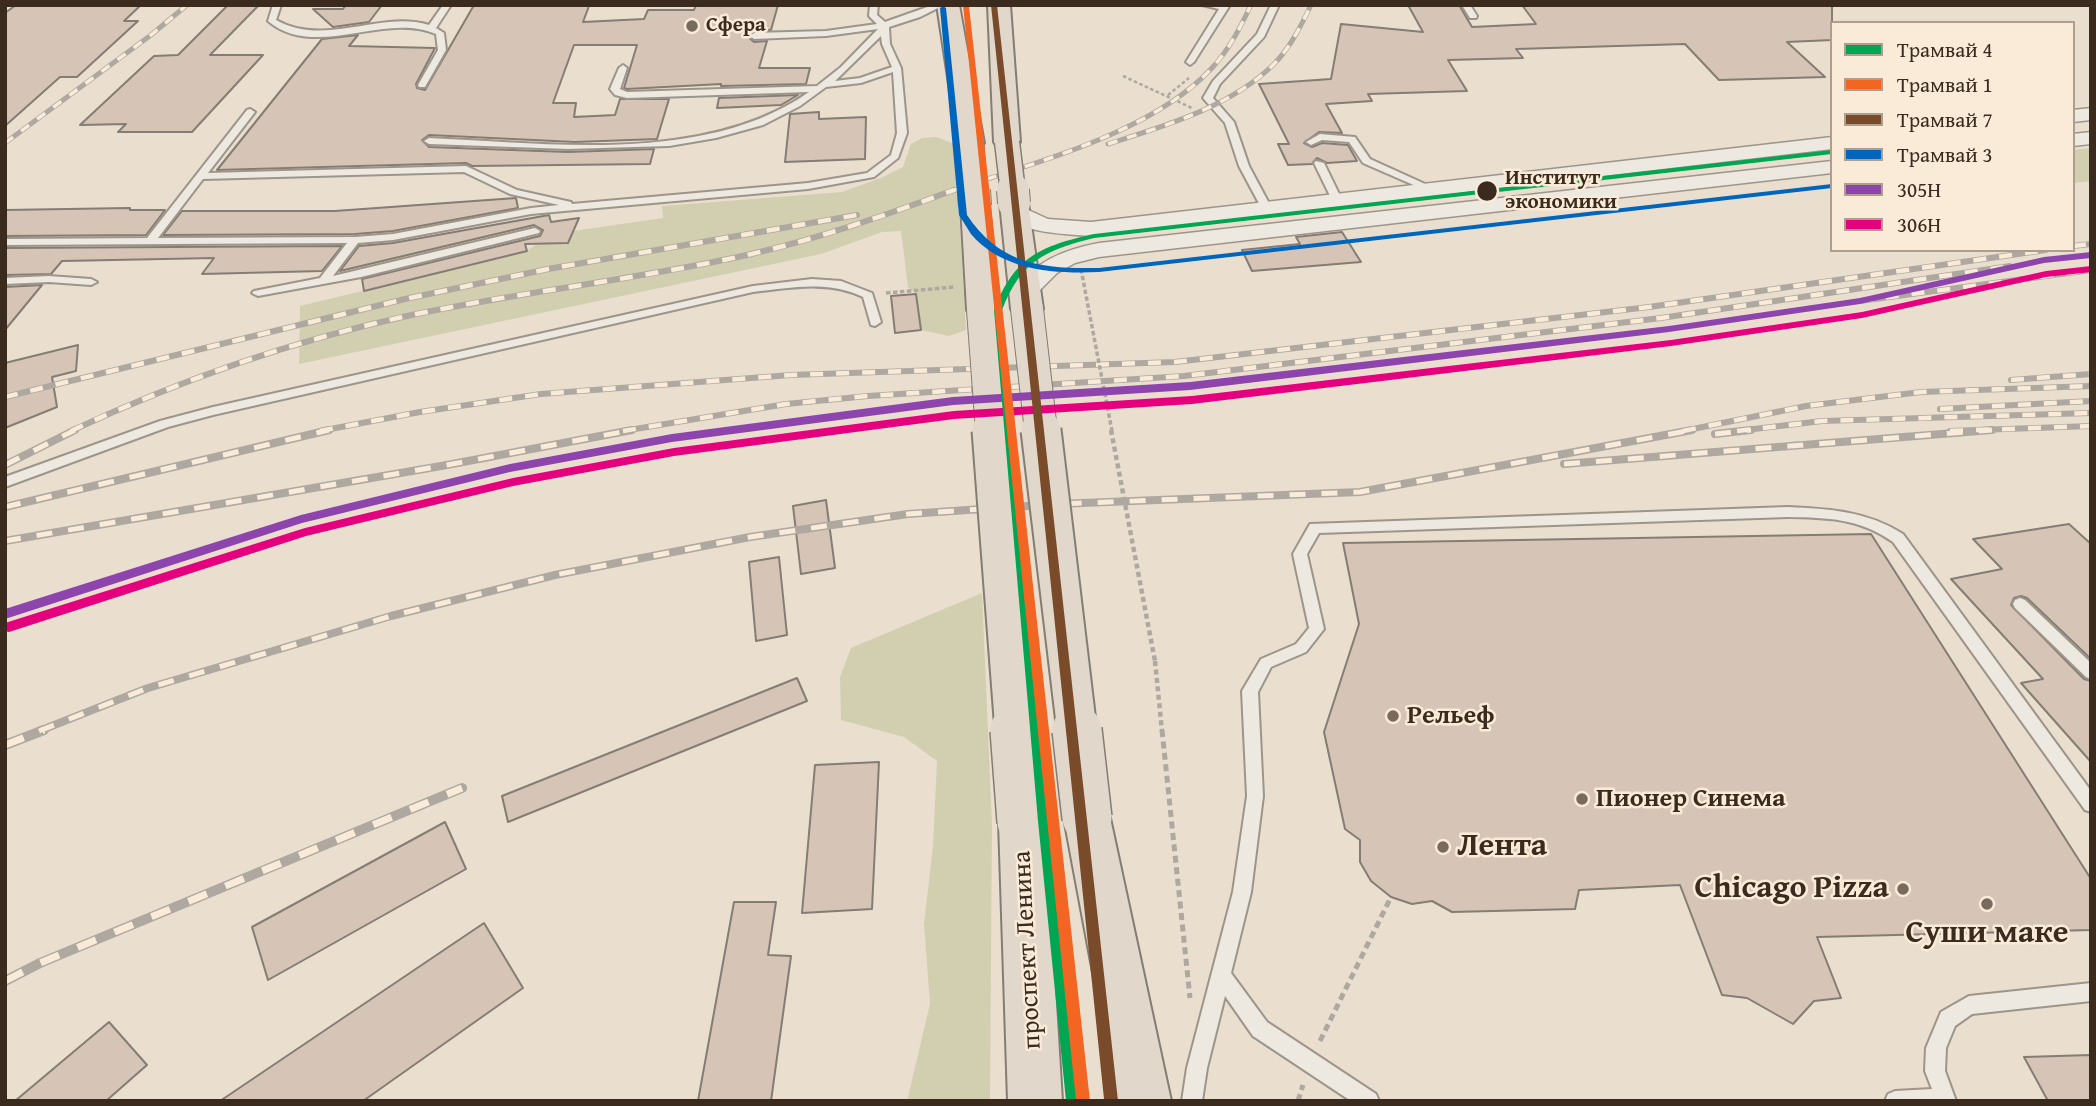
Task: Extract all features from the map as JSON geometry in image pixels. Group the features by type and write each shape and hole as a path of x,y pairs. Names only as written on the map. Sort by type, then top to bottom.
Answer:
{"main road":[{"name":"проспект Ленина","path":"948,5 971,143 975,206 973,298 1022,822 1035,1101"},
{"path":"999,5 1007,142 1087,818 1144,1101"}],"street":[{"path":"1026,300 1046,268 1065,258 1273,219 1337,200 1830,143"},
{"path":"1015,208 1044,225 1091,229 1273,219 1351,220 1830,167"},
{"path":"1549,174 1571,196"},
{"path":"1337,200 1351,220"}],"lane":[{"path":"277,5 272,21 278,27 294,31 337,32 383,27 432,27 440,33 442,50 422,85"},
{"path":"432,27 447,5"},
{"path":"5,242 355,240 393,237 531,211 808,186 870,175 895,156 902,134 897,68 886,44 885,27 873,16 874,5"},
{"path":"754,36 828,34 885,27 940,5"},
{"path":"1190,62 1225,6 1206,5"},
{"path":"1273,219 1244,166 1229,122 1208,98 1209,91 1262,34 1275,5"},
{"path":"1466,5 1473,16"},
{"path":"429,141 603,145 670,142 724,134 751,126 797,105 847,68 885,27"},
{"path":"623,68 615,89 618,93 627,95 821,87 861,80 897,68"},
{"path":"149,242 250,112"},
{"path":"1311,142 1320,137 1352,139 1366,161 1429,188"},
{"path":"1319,163 1337,200"},
{"path":"200,176 466,169 514,192 578,206"},
{"path":"258,293 323,282 535,231"},
{"path":"323,282 355,240"},
{"path":"5,281 49,279 91,282"},
{"path":"5,482 164,424 213,411 752,289 835,283 854,286 868,295 875,321"},
{"path":"1192,1101 1197,1068 1242,892 1255,796 1250,691 1266,663 1301,648 1317,629 1300,554 1315,528 1788,512 1854,515 1883,527 1898,538 2091,805"},
{"path":"2020,604 2091,673"},
{"path":"1220,974 1260,1029 1369,1101"},
{"path":"1895,1101 1945,1099 1935,1071 1936,1048 1948,1019 1969,1005 2091,992"}],"path":[{"path":"1123,76 1196,110 1217,110"},
{"path":"1081,269 1155,661 1190,1000"},
{"path":"868,295 973,298"},
{"path":"1298,1101 1310,1063 1391,897"}],"shaded area":[{"path":"936,137 955,144 966,330 949,336 921,330 916,294 908,287 901,231 882,232 821,254 299,364 300,306 527,251 537,244 567,243 573,231 663,218 662,206 842,192 903,167 911,144 922,138"},
{"path":"2091,148 2091,181 2075,183 2075,150"},
{"path":"982,593 992,824 990,1101 907,1101 930,1004 924,924 933,846 937,761 904,737 841,720 840,677 851,648"}],"building":[{"path":"16,5 141,5 124,21 138,21 77,77 60,77 5,126 5,13"},
{"path":"228,5 259,5 210,55 263,55 192,132 118,132 126,124 80,125 154,56 178,55"},
{"path":"346,5 382,5 369,22 333,27 313,9 343,9"},
{"path":"474,5 589,6 583,22 644,19 648,10 694,10 696,5 778,5 771,30 754,30 747,36 754,42 767,41 759,68 810,68 806,84 721,84 627,89 624,88 637,45 574,45 553,103 576,103 574,117 615,115 620,99 669,99 657,139 575,142 429,135 422,140 429,147 568,152 654,149 650,164 472,166 466,163 217,170 322,39 358,35 349,46 435,48 416,84 417,88 425,90"},
{"path":"1408,5 1459,5 1472,27 1536,24 1522,5 1832,5 1830,40 1787,42 1825,77 1719,80 1685,44 1516,49 1523,58 1448,60 1467,91 1368,94 1372,101 1326,104 1342,133 1319,132 1304,143 1312,147 1322,143 1348,145 1357,161 1327,163 1317,158 1312,164 1288,165 1278,144 1289,144 1259,84 1331,79 1341,24 1423,32"},
{"path":"798,95 781,105 717,108 719,98"},
{"path":"819,112 819,119 866,117 865,159 785,162 790,114"},
{"path":"516,198 518,208 393,231 355,234 163,235 182,211 335,211"},
{"path":"5,210 165,210 146,235 5,236"},
{"path":"549,215 551,222 579,218 568,243 525,244 527,251 364,291 362,279 540,236 543,230 534,225 340,271 359,246 393,243"},
{"path":"1342,232 1361,262 1252,271 1242,250 1300,244 1296,237"},
{"path":"342,246 322,271 202,274 214,258 62,261 51,274 5,275 5,248"},
{"path":"42,285 5,330 5,287"},
{"path":"916,294 921,330 895,333 891,296"},
{"path":"78,345 76,371 52,377 57,407 5,428 5,363"},
{"path":"826,500 835,568 801,574 793,506"},
{"path":"2069,524 2091,544 2091,659 2027,598 2014,598 2011,605 2084,679 2091,681 2091,762 2021,683 2043,679 1951,579 2002,569 1973,539"},
{"path":"1871,534 2091,879 2091,930 1817,937 1841,998 1814,1001 1793,1024 1747,998 1722,995 1680,885 1579,890 1575,909 1452,912 1432,901 1412,904 1391,897 1371,881 1360,862 1360,840 1345,829 1324,732 1359,624 1343,543"},
{"path":"779,557 787,635 756,641 749,562"},
{"path":"797,678 807,701 508,822 502,796"},
{"path":"879,762 872,909 802,913 815,765"},
{"path":"445,822 466,869 268,980 252,927"},
{"path":"734,902 776,902 768,955 791,956 771,1101 698,1101"},
{"path":"484,923 523,988 363,1101 220,1101"},
{"path":"109,1022 147,1065 106,1101 15,1101"},
{"path":"2091,1055 2091,1101 2048,1101 2024,1057"}],"railway":[{"path":"5,143 151,35 187,5"},
{"path":"949,192 1088,144 1156,112 1185,92 1211,69 1229,46 1251,5"},
{"path":"1108,144 1196,113 1238,92 1257,79 1280,58 1311,5"},
{"path":"71,431 194,379 321,337 407,316 747,255 852,226 954,190"},
{"path":"5,397 405,299 548,269 857,215"},
{"path":"2075,246 2091,244"},
{"path":"320,431 420,412 541,394 791,375 1175,362 1649,307 2032,252"},
{"path":"623,431 786,404 868,396 1184,376 1661,318 2010,266"},
{"path":"1860,301 2091,270"},
{"path":"2011,380 2091,374"},
{"path":"1683,431 1806,406 1921,392 2091,386"},
{"path":"1940,409 2091,401"},
{"path":"1737,431 1822,421 2091,413"},
{"path":"1950,431 2091,426"},
{"path":"5,465 75,430"},
{"path":"5,507 329,430"},
{"path":"5,541 447,465 632,430"},
{"path":"39,731 148,688 391,616 555,575 750,537 908,514 1057,504 1360,492 1692,430"},
{"path":"1715,434 1751,430"},
{"path":"1564,464 1992,430"},
{"path":"5,745 44,730"},
{"path":"5,981 40,963 462,788"}],"tram line":[{"name":"7","path":"994,5 1111,1099"},
{"name":"1","path":"966,6 1083,1101"},
{"name":"3","path":"943,8 963,215 974,232 988,246 1004,256 1040,267 1099,270 1830,186"},
{"name":"4","path":"1073,1101 1044,821 998,310 1013,278 1022,267 1046,251 1094,236 1830,152"}],"transit line":[{"name":"305Н","path":"5,614 301,519 510,468 672,438 953,401 1190,386 1669,329 1860,301 2044,260 2091,255"},
{"name":"306Н","path":"9,627 305,532 513,482 674,452 954,415 1192,400 1671,343 1862,315 2046,274 2091,269"}],"place":[{"name":"Сфера","path":"692,26"},
{"name":"Институт экономики","path":"1487,191"},
{"name":"Рельеф","path":"1393,716"},
{"name":"Пионер Синема","path":"1582,799"},
{"name":"Лента","path":"1443,847"},
{"name":"Chicago Pizza","path":"1903,889"},
{"name":"Суши маке","path":"1987,904"}]}
